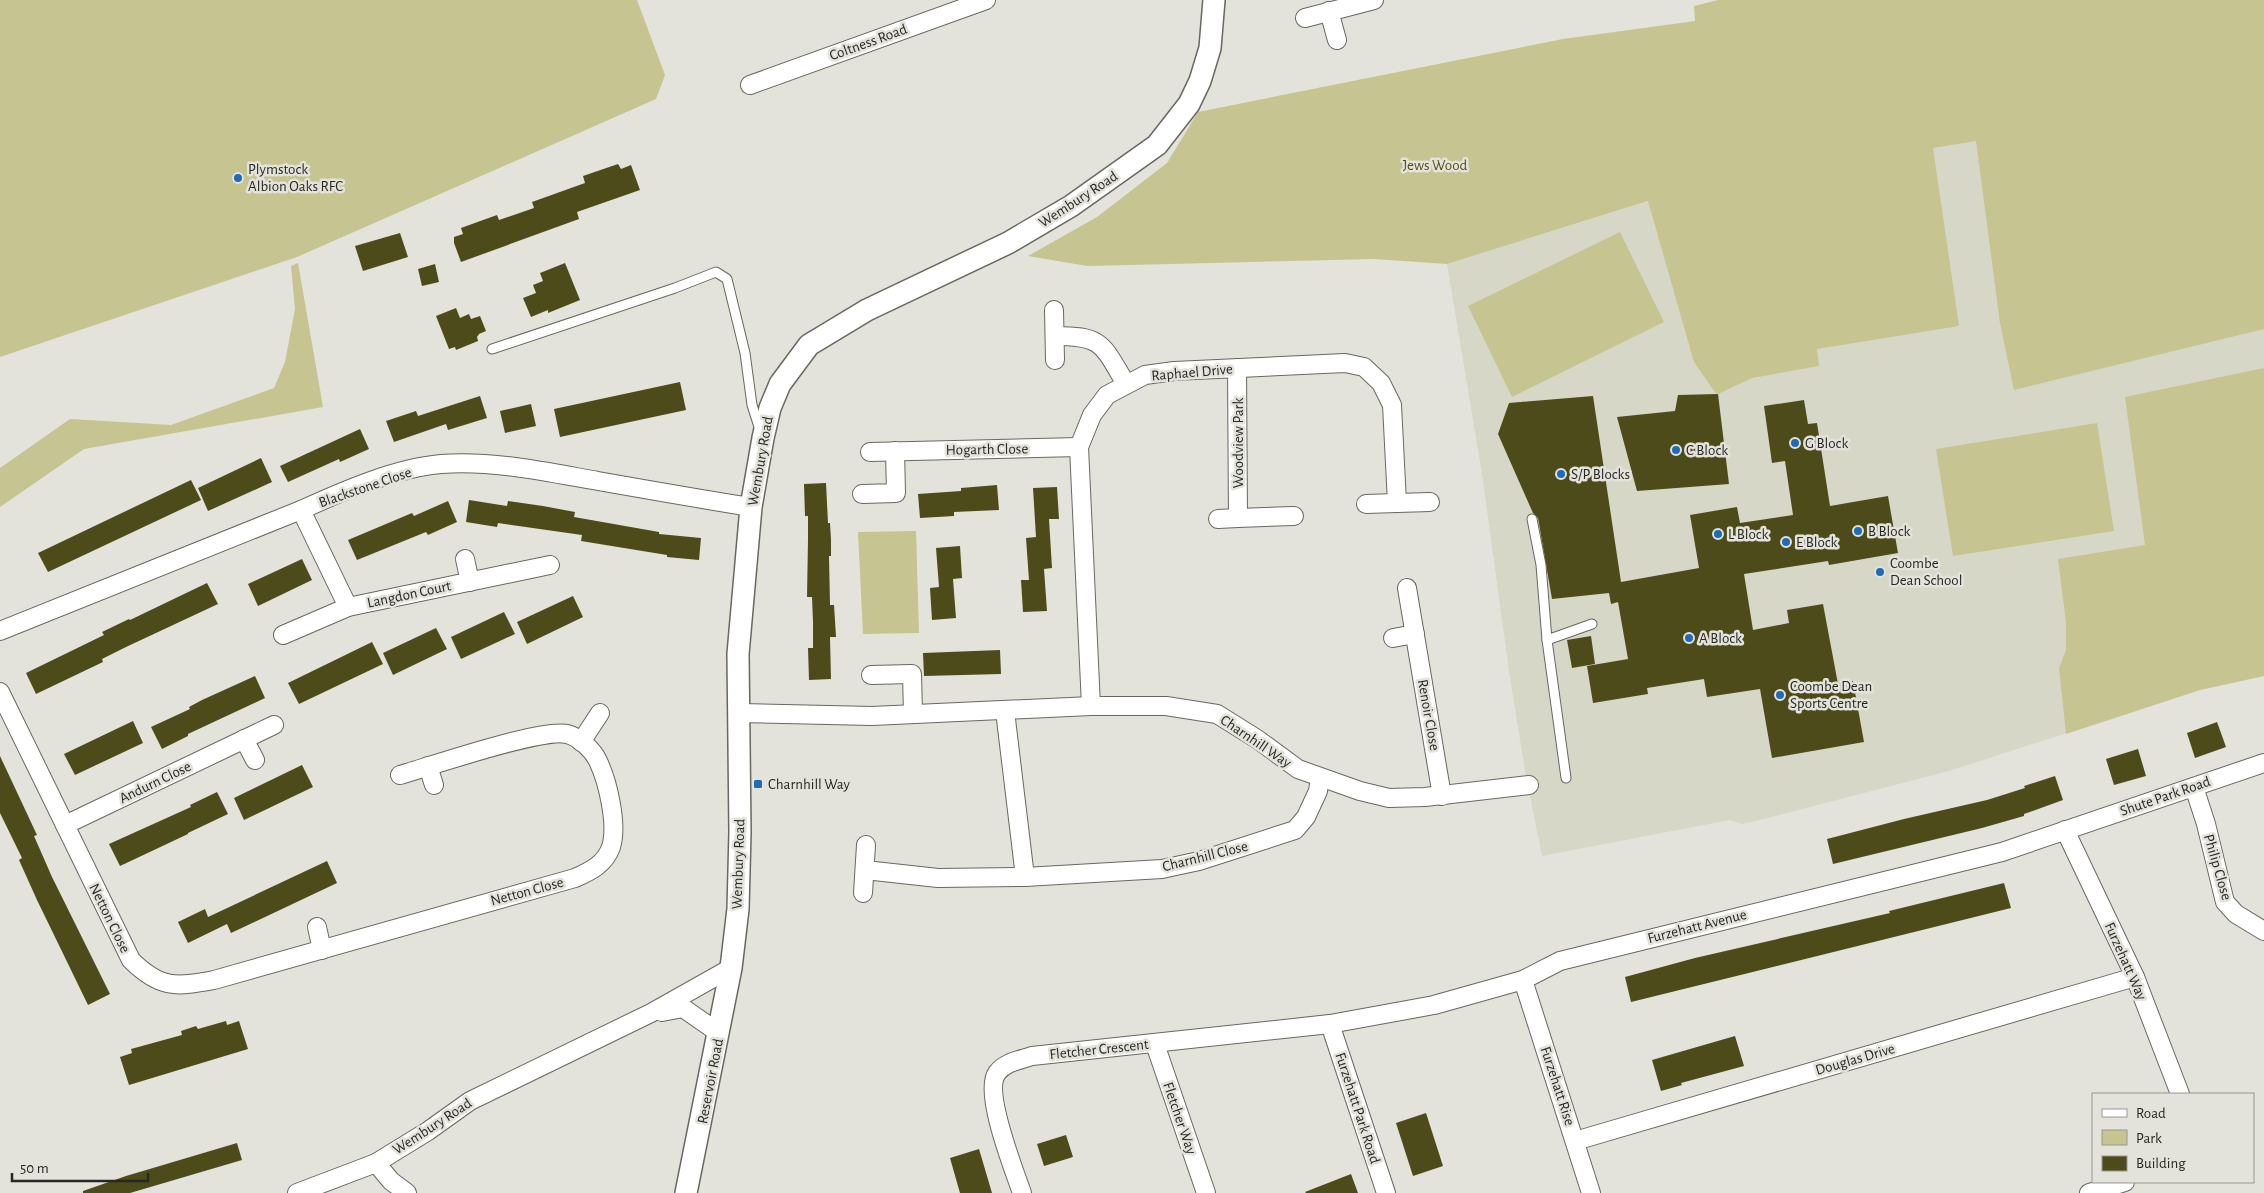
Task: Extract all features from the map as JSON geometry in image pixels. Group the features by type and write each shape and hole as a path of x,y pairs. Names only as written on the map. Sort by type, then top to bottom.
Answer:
{"street":[{"name":"Coltness Road","path":"750,85 986,0"},
{"name":"Wembury Road","path":"297,1193 376,1163 428,1131 470,1101 651,1013 731,968 738,909 740,832 738,654 751,507 770,408 780,384 809,345 867,310 1016,239 1071,206 1157,145 1189,104 1200,81 1210,48 1214,0"},
{"path":"1305,18 1374,0"},
{"path":"1329,11 1337,40"},
{"path":"1054,310 1055,360"},
{"path":"1055,336 1080,336 1100,343 1126,384"},
{"name":"Raphael Drive","path":"1092,706 1079,447 1092,415 1107,395 1146,375 1174,371 1345,363 1364,367 1380,384 1392,405 1397,503"},
{"name":"Woodview Park","path":"1237,368 1238,518"},
{"name":"Hogarth Close","path":"870,452 1079,447"},
{"path":"862,494 896,493 895,451"},
{"name":"Blackstone Close","path":"0,631 337,494 402,472 440,464 489,465 548,472 751,507"},
{"path":"1366,504 1430,502"},
{"name":"Langdon Court","path":"301,510 348,607"},
{"path":"1218,518 1294,516"},
{"name":"Langdon Court","path":"465,559 470,582"},
{"name":"Langdon Court","path":"283,635 348,607 550,565"},
{"name":"Renoir Close","path":"1407,588 1442,796"},
{"path":"1393,638 1415,634"},
{"path":"871,675 912,674 913,714"},
{"name":"Netton Close","path":"0,692 131,960 147,976 165,984 188,985 214,980 575,878 597,868 611,848 614,825 607,789 598,760 587,746 567,734 541,735 400,774"},
{"name":"Charnhill Way","path":"738,712 872,716 1092,706 1166,706 1216,714 1257,739 1298,769 1360,791 1389,798 1442,796 1529,785"},
{"path":"1005,711 1025,877"},
{"path":"581,742 600,713"},
{"name":"Andurn Close","path":"65,825 274,725"},
{"path":"244,739 255,760"},
{"name":"Shute Park Road","path":"2065,830 2264,763"},
{"path":"428,766 434,786"},
{"name":"Charnhill Close","path":"865,870 938,878 1025,877 1162,869 1199,861 1295,830 1306,817 1318,791 1320,778"},
{"name":"Philip Close","path":"2194,787 2206,824 2225,902 2236,914 2264,932"},
{"name":"Furzehatt Way","path":"2065,830 2135,977 2180,1093"},
{"name":"Furzehatt Avenue","path":"1330,1024 1434,1004 1523,980 1560,961 2002,852 2065,830"},
{"path":"863,893 866,845"},
{"path":"316,927 322,950"},
{"name":"Reservoir Road","path":"686,1193 731,968"},
{"name":"Douglas Drive","path":"1575,1141 2135,977"},
{"name":"Furzehatt Rise","path":"1523,980 1591,1193"},
{"name":"Wembury Road","path":"651,1013 683,1008 719,1033"},
{"name":"Fletcher Crescent","path":"1022,1193 995,1110 992,1090 996,1074 1010,1063 1032,1056 1330,1024"},
{"name":"Furzehatt Park Road","path":"1330,1024 1386,1193"},
{"name":"Fletcher Way","path":"1155,1044 1206,1193"},
{"name":"Wembury Road","path":"376,1163 391,1180 407,1193"},
{"path":"2089,1193 2123,1183"}],"lane":[{"path":"492,349 666,291 716,272 727,279 746,353 752,405 763,438"},
{"path":"1532,519 1541,565 1548,640 1566,778"},
{"path":"1548,640 1592,624"}],"shaded area":[{"name":"Coombe Dean School","path":"2264,94 2264,676 2200,690 1949,771 1764,819 1742,824 1730,820 1542,856 1526,777 1509,671 1482,474 1447,264 1668,195 1950,144"}],"green space":[{"name":"Plymstock Albion Oaks RFC","path":"0,0 637,0 665,75 656,99 297,257 0,357"},
{"name":"Jews Wood","path":"1718,0 2264,0 2264,329 2014,390 2000,323 1976,141 1933,148 1959,326 1817,349 1819,366 1752,378 1718,394 1694,362 1648,201 1447,264 1374,259 1087,266 1028,256 1097,217 1167,163 1198,112 1563,39 1695,21 1694,6"},
{"path":"1620,232 1664,322 1512,397 1468,306"},
{"path":"298,263 323,407 84,449 0,507 0,468 70,419 171,425 274,388 285,362 295,309 291,266"},
{"path":"2264,368 2264,676 2200,690 2066,734 2059,668 2066,650 2066,623 2058,559 2145,545 2125,397"},
{"path":"2097,423 2114,531 1953,556 1936,449"},
{"path":"916,531 919,633 863,634 858,532"}],"building":[{"path":"618,164 621,169 631,165 640,190 577,212 579,219 461,262 454,243 454,237 463,234 461,228 497,215 499,220 534,208 532,202 585,183 583,176"},
{"path":"400,233 408,257 363,271 355,246"},
{"path":"565,263 580,300 548,313 548,310 531,317 523,298 536,293 533,285 543,281 540,273"},
{"path":"435,264 439,282 422,286 418,269"},
{"path":"456,308 460,318 469,314 471,319 480,316 486,331 479,334 477,337 478,341 456,350 455,347 449,349 436,316"},
{"path":"680,382 686,410 560,437 554,409"},
{"name":"C Block","path":"1718,394 1729,484 1637,491 1617,417 1675,411 1678,395"},
{"path":"480,396 487,418 448,430 446,424 394,442 386,421 416,411 418,416"},
{"path":"1593,396 1621,582 1699,568 1690,515 1737,507 1740,523 1793,515 1785,461 1772,463 1764,406 1804,400 1808,424 1817,423 1830,506 1888,496 1898,553 1829,565 1828,561 1744,574 1753,630 1789,623 1787,610 1823,604 1838,684 1853,681 1864,742 1772,758 1760,689 1707,697 1704,679 1647,688 1648,694 1593,703 1587,666 1628,659 1618,602 1611,604 1609,593 1552,599 1538,518 1533,513 1498,434 1509,403"},
{"path":"531,404 536,426 505,433 500,411"},
{"path":"360,429 369,449 340,462 339,459 288,482 280,466"},
{"path":"261,458 272,482 208,511 198,488"},
{"path":"191,480 201,500 48,572 38,553"},
{"path":"826,483 828,523 830,523 831,540 831,556 829,556 830,605 834,605 836,637 830,637 831,679 809,680 808,648 813,648 813,622 812,597 807,597 808,516 805,516 804,484"},
{"path":"997,485 999,510 954,512 954,516 920,518 918,494 961,491 961,488"},
{"path":"1057,487 1059,519 1049,519 1052,568 1044,569 1047,611 1023,612 1021,580 1029,580 1026,538 1036,537 1033,488"},
{"path":"469,500 507,506 508,501 543,506 575,512 574,517 659,532 659,534 701,538 699,560 667,557 667,555 581,541 582,535 498,523 497,527 466,522"},
{"path":"448,501 457,522 428,535 426,532 357,560 348,540 412,513 414,516"},
{"path":"960,546 962,578 953,579 956,618 932,620 930,588 939,587 936,548"},
{"path":"302,559 312,580 258,606 248,584"},
{"path":"207,583 218,604 126,647 102,659 103,662 36,694 26,673 104,635 102,632"},
{"path":"573,596 583,617 527,644 517,622"},
{"path":"504,612 515,634 461,659 451,637"},
{"path":"436,628 447,649 393,675 383,653"},
{"path":"1591,636 1595,664 1572,668 1567,640"},
{"path":"372,642 383,664 299,704 288,683"},
{"path":"1000,650 1001,674 924,676 923,653"},
{"path":"255,676 265,698 188,734 188,736 162,749 151,727 190,709 189,707 202,700"},
{"path":"133,721 143,743 75,775 64,754"},
{"path":"2217,722 2226,747 2195,758 2187,733"},
{"path":"2138,749 2146,776 2114,785 2106,759"},
{"path":"0,756 37,835 34,836 52,877 110,994 88,1005 37,900 19,860 22,858 0,813"},
{"path":"302,765 313,787 244,820 234,798"},
{"path":"2055,776 2063,800 2024,814 2024,816 1833,864 1827,839 1987,800"},
{"path":"217,792 228,814 120,866 109,844 191,807 190,805"},
{"path":"327,861 337,883 231,933 227,924 188,943 178,922 205,909 208,917"},
{"path":"2004,883 2011,908 1631,1002 1625,977 1695,958 1890,913 1889,911"},
{"path":"226,1021 227,1025 239,1021 248,1049 129,1085 120,1057 132,1053 131,1049 182,1035 181,1031 196,1026 198,1029"},
{"path":"1735,1036 1744,1066 1681,1083 1682,1085 1661,1091 1652,1060"},
{"path":"1426,1113 1443,1166 1413,1176 1396,1123"},
{"path":"1066,1135 1073,1157 1044,1166 1037,1144"},
{"path":"237,1143 242,1160 130,1193 83,1193 83,1191 126,1176"},
{"path":"979,1149 992,1193 960,1193 950,1158"},
{"path":"1351,1174 1358,1193 1305,1192"}],"place":[{"name":"Plymstock Albion Oaks RFC","path":"238,178"},
{"name":"G Block","path":"1795,443"},
{"name":"C Block","path":"1676,450"},
{"name":"S/P Blocks","path":"1561,474"},
{"name":"B Block","path":"1858,531"},
{"name":"L Block","path":"1718,534"},
{"name":"E Block","path":"1786,542"},
{"name":"Coombe Dean School","path":"1880,572"},
{"name":"A Block","path":"1689,638"},
{"name":"Coombe Dean Sports Centre","path":"1780,695"},
{"name":"Charnhill Way","path":"758,784"}]}
